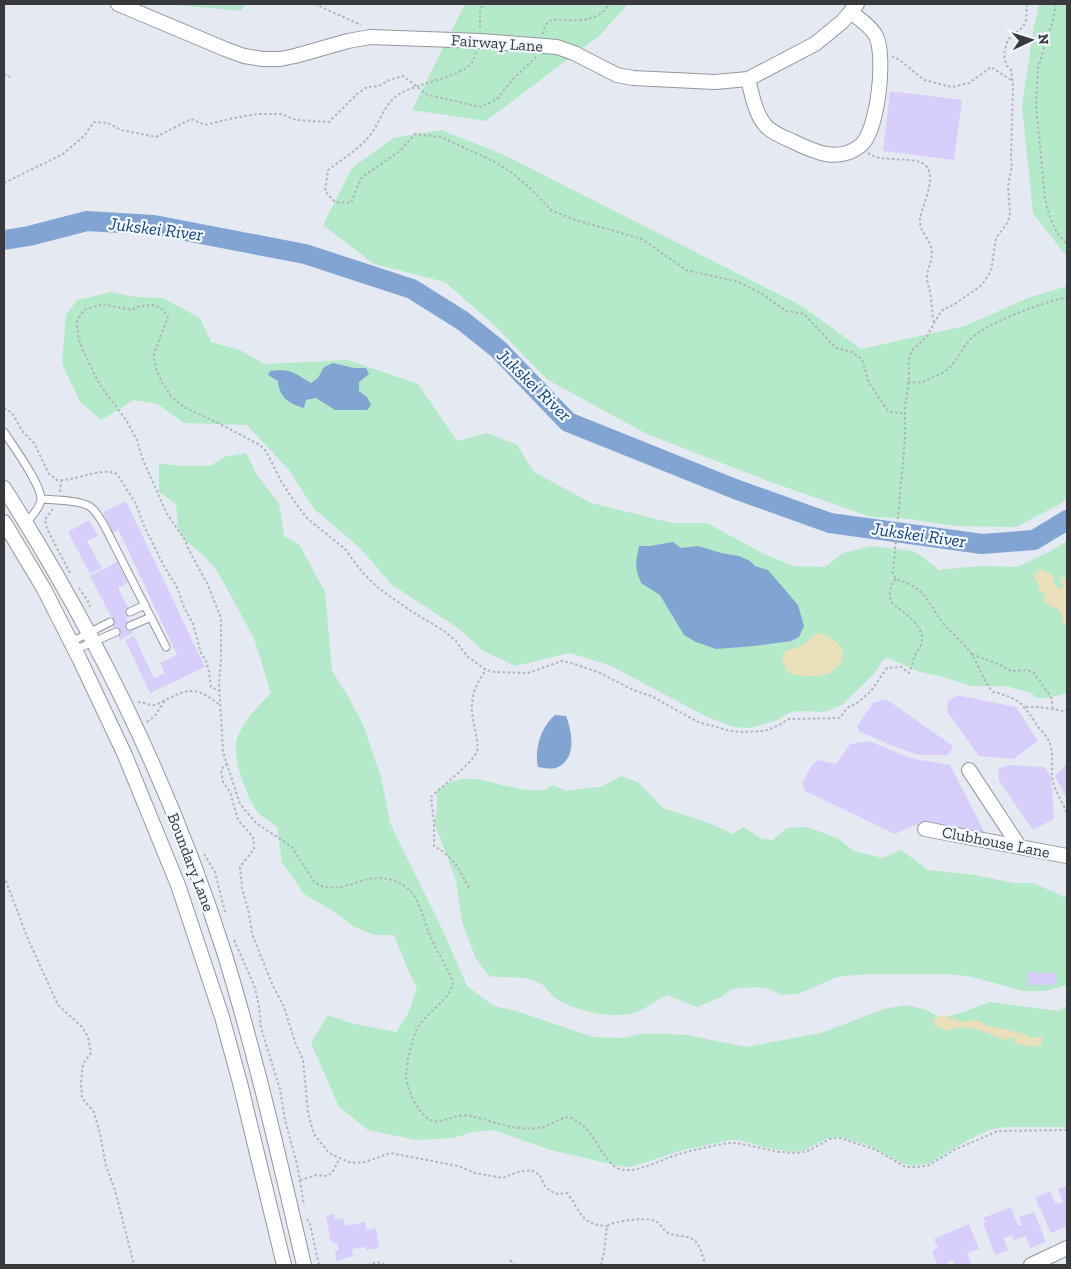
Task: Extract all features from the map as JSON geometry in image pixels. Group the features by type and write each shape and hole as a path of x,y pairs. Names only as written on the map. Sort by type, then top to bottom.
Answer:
{"street":[{"name":"Fairway Lane","path":"118,4 225,49 244,56 263,59 294,56 370,37 481,41 557,48 574,53 609,72 633,78 715,82 748,79 815,44 832,31 854,8"},
{"path":"748,79 762,121 776,133 812,151 829,155 847,153 861,146 873,125 877,106 879,49 877,37 854,8"},
{"name":"Boundary Lane","path":"4,488 50,562 118,689 158,777 192,863 224,954 245,1027 304,1265"},
{"name":"Boundary Lane","path":"4,522 44,589 73,646 124,753 178,885 222,1017 284,1265"},
{"path":"969,770 1019,846"},
{"name":"Clubhouse Lane","path":"925,829 1067,856"},
{"path":"1036,1264 1067,1248"}],"lane":[{"path":"4,432 39,486 41,499 38,508 26,523"},
{"path":"41,499 81,504 90,506 95,511 166,647"},
{"path":"130,612 145,605"},
{"path":"130,626 151,617"},
{"path":"73,646 91,637 110,622"},
{"path":"91,637 116,632"}],"path":[{"path":"315,4 345,19 360,23 370,37"},
{"path":"483,4 480,12 481,41 472,63 458,72 414,86 398,94 386,106 377,126 367,140 328,170 325,191 335,202 350,203 361,178 400,151 415,134 441,137 493,161 511,172 532,190 552,212 579,222 642,239 686,270 739,282 762,294 786,311 804,314 836,348 852,352 862,359 869,383 888,412 905,414"},
{"path":"4,183 63,154 84,136 94,122 108,123 121,130 156,137 191,119 205,125 242,117 282,114 296,120 329,122 357,94 367,87 379,86 389,80 403,76 428,95 481,107 497,99 513,79 537,56 542,46 544,28 548,22 557,18 567,20 598,16 610,4"},
{"path":"1027,4 1026,20 1023,27 1011,36 1007,42 1004,54 1006,65 1011,70 1014,100 1012,166 1008,186 1010,213 1008,222 996,238 994,262 987,279 963,299 941,311 926,338 911,353 908,363 905,438 893,572 896,579 926,595 942,622 972,654 993,692 1006,695 1026,707 1049,740 1053,783 1067,814"},
{"path":"1056,4 1038,68 1036,106 1047,207 1052,224 1067,244"},
{"path":"879,49 901,61 924,80 952,87 969,83 991,68 1013,81"},
{"path":"4,74 10,77"},
{"path":"861,146 876,158 920,162 926,166 928,171 928,191 920,219 922,232 932,252 927,276 934,322"},
{"path":"908,382 923,383 944,372 955,361 966,342 1006,318 1040,304 1067,297"},
{"path":"896,579 892,584 889,594 890,602 911,619 920,631 922,640 914,657 912,667 909,673 901,667 887,668 871,691 848,708 840,718 800,717 789,719 765,731 730,731 698,722 651,696 633,690 591,669 571,663 562,661 528,673 517,674 486,670 467,656 456,641 444,631 377,587 362,572 345,548 308,519 282,483 266,451 260,445 184,407 171,396 163,384 156,367 154,354 168,317 163,310 155,305 140,306 131,310 103,304 84,310 77,320 78,336 83,351 100,385 126,420 137,440 143,460 167,514 185,540 188,550 208,585 221,618 222,637 219,691 223,752 240,804 256,823 292,847 314,883 328,888 351,885 366,879 382,878 394,881 410,891 453,982 450,992 425,1017 416,1032 407,1069 407,1083 415,1102 424,1116 430,1120 441,1121 468,1115 504,1126 536,1128 569,1117 579,1122 592,1135 610,1163 618,1168 627,1170 642,1168 677,1155 729,1143 737,1142 780,1152 799,1153 810,1150 830,1139 840,1138 874,1150 906,1167 918,1167 929,1165 961,1147 998,1131 1067,1130"},
{"path":"4,408 12,414 23,432 34,443 49,474 53,478 61,481 108,471 117,474 136,504 144,526 165,568 177,587 183,605 193,624 201,653 210,672 210,687 219,691"},
{"path":"972,654 1012,671 1021,670 1034,673 1051,697 1053,709"},
{"path":"469,888 457,864 434,846 431,797 455,774 468,766 477,751 472,694 486,670"},
{"path":"138,702 145,702 151,705 184,691 199,691 220,706"},
{"path":"147,722 155,716 165,700"},
{"path":"1026,707 1067,710"},
{"path":"227,764 221,770 223,782 230,792 238,820 253,837 254,849 240,867 242,888 252,934 273,986 284,1007 303,1060 308,1113 314,1134 329,1153 352,1163 365,1162 390,1153 458,1166 483,1175 503,1178 518,1172 531,1170 540,1175 544,1185 550,1191 558,1194 567,1193 580,1215 592,1224 606,1226 625,1221 654,1220 668,1233 693,1239 699,1247 705,1265"},
{"path":"4,876 28,939 58,1005 82,1027 88,1037 91,1053 83,1064 82,1098 94,1112 106,1166 116,1190 134,1265"},
{"path":"300,1180 317,1175 328,1176 333,1172 340,1158"},
{"path":"601,1265 606,1226"},
{"path":"510,1260 515,1265"},
{"path":"368,1265 377,1262 397,1265"}],"green space":[{"path":"167,4 246,4 241,11"},
{"path":"465,4 628,4 599,36 486,121 412,110"},
{"path":"1039,4 1067,4 1067,257 1033,213 1022,106"},
{"path":"441,130 504,155 802,306 861,349 965,326 1028,298 1067,286 1067,498 1060,504 1016,527 956,526 902,518 871,517 765,480 647,434 548,380 495,326 445,282 374,264 323,225 352,168 393,138"},
{"path":"111,292 136,297 163,298 200,318 211,342 240,350 264,364 348,360 418,384 457,441 487,433 517,445 534,472 591,503 672,523 707,523 764,554 793,566 825,567 843,553 872,546 912,551 939,570 979,566 1017,567 1067,541 1067,693 1047,698 1037,698 1031,693 1006,686 971,686 920,672 888,658 883,660 873,675 842,705 824,712 797,711 789,713 778,720 750,728 734,727 707,717 611,666 570,653 515,666 482,650 458,628 391,584 360,548 314,509 289,470 247,425 183,423 158,404 134,400 101,420 80,402 62,364 66,315 77,300"},
{"path":"246,453 257,475 279,503 284,536 299,544 325,592 332,671 364,727 381,777 390,823 442,929 467,986 494,1006 516,1011 593,1037 623,1038 641,1034 687,1035 746,1047 821,1033 884,1009 906,1005 924,1009 941,1018 990,1002 1058,1011 1067,1006 1067,1127 1007,1127 989,1130 968,1140 930,1163 913,1166 902,1163 868,1145 840,1137 828,1138 805,1150 796,1152 731,1140 683,1150 631,1167 619,1166 551,1150 493,1130 472,1132 454,1138 416,1140 368,1130 339,1107 311,1043 328,1015 350,1023 396,1032 408,1014 417,988 394,935 375,935 354,927 333,911 304,894 282,862 277,827 256,810 240,774 236,753 238,736 248,718 271,693 254,638 216,569 185,540 178,528 176,504 159,492 159,463 180,466 210,466 224,457"},
{"path":"621,776 638,782 663,808 709,823 733,834 743,827 762,839 773,840 787,828 807,827 837,838 854,851 883,858 901,850 928,870 974,875 1014,883 1033,883 1067,898 1067,985 1045,991 1024,991 972,977 950,974 868,974 837,977 798,994 782,995 769,989 755,987 732,989 721,997 697,1007 667,995 640,1011 606,1015 563,1003 555,998 543,985 529,979 489,976 476,959 462,922 456,880 434,822 437,811 437,791 457,780 468,779 528,790 546,790 552,785 567,791 601,787"}],"sand":[{"path":"1038,570 1043,570 1053,576 1054,584 1060,589 1063,587 1059,577 1064,577 1067,584 1067,626 1062,623 1059,610 1044,602 1043,597 1046,593 1041,592 1034,576"},
{"path":"820,633 839,645 843,654 840,664 828,674 818,676 788,673 782,658 785,651 804,645 815,634"},
{"path":"943,1015 961,1022 976,1020 986,1025 1025,1034 1031,1038 1041,1036 1041,1045 1035,1047 1016,1044 1013,1037 1005,1040 976,1029 962,1027 948,1031 935,1026 933,1019"}],"water":[{"path":"333,363 354,368 366,368 369,374 359,382 359,391 367,397 371,405 367,410 335,410 316,398 306,400 304,408 289,402 280,391 278,381 268,375 270,371 288,371 311,383 318,378 324,367"},
{"path":"673,542 681,548 698,546 739,556 750,561 755,566 768,570 798,605 804,626 799,637 791,641 716,649 696,642 684,635 660,595 641,583 637,572 636,562 639,546"},
{"path":"555,715 566,716 571,736 570,751 564,763 556,768 538,767 537,753 542,732"}],"building":[{"path":"890,91 962,100 954,160 883,151"},
{"path":"126,501 205,667 150,693 125,640 134,636 154,678 165,673 160,663 177,655 118,529 113,534 103,512"},
{"path":"89,520 98,536 87,541 102,568 90,574 68,532"},
{"path":"117,562 128,583 118,588 132,615 126,618 133,633 120,640 110,620 112,618 90,576"},
{"path":"957,695 1016,707 1038,741 1014,759 979,756 947,712 948,701"},
{"path":"886,699 953,746 948,755 918,755 859,731 857,726 873,703"},
{"path":"869,741 910,758 950,765 985,833 922,822 895,834 805,791 802,783 812,765 818,760 836,764 850,744"},
{"path":"1067,763 1067,799 1055,776"},
{"path":"1008,765 1044,767 1051,776 1054,819 1033,830 999,781 998,769"},
{"path":"1028,972 1056,973 1056,985 1028,985"},
{"path":"1067,1185 1067,1230 1064,1227 1051,1233 1035,1198 1050,1191 1056,1204 1063,1202 1058,1189"},
{"path":"1011,1207 1018,1226 1022,1225 1019,1217 1034,1212 1046,1242 1030,1248 1026,1236 1014,1240 1012,1235 1004,1238 1008,1250 995,1255 983,1223 985,1222 983,1218"},
{"path":"334,1214 335,1220 343,1218 345,1226 365,1222 367,1230 376,1228 379,1248 366,1250 366,1247 352,1249 353,1256 336,1261 335,1251 339,1250 337,1242 334,1244 333,1241 331,1242 326,1215"},
{"path":"969,1224 979,1249 967,1253 971,1263 955,1265 953,1260 947,1262 949,1265 935,1265 937,1263 932,1251 938,1248 934,1239"}],"waterway":[{"name":"Jukskei River","path":"4,240 29,236 87,221 154,225 305,254 412,289 463,321 498,349 568,422 735,489 830,523 982,544 1034,540 1067,520"}]}
